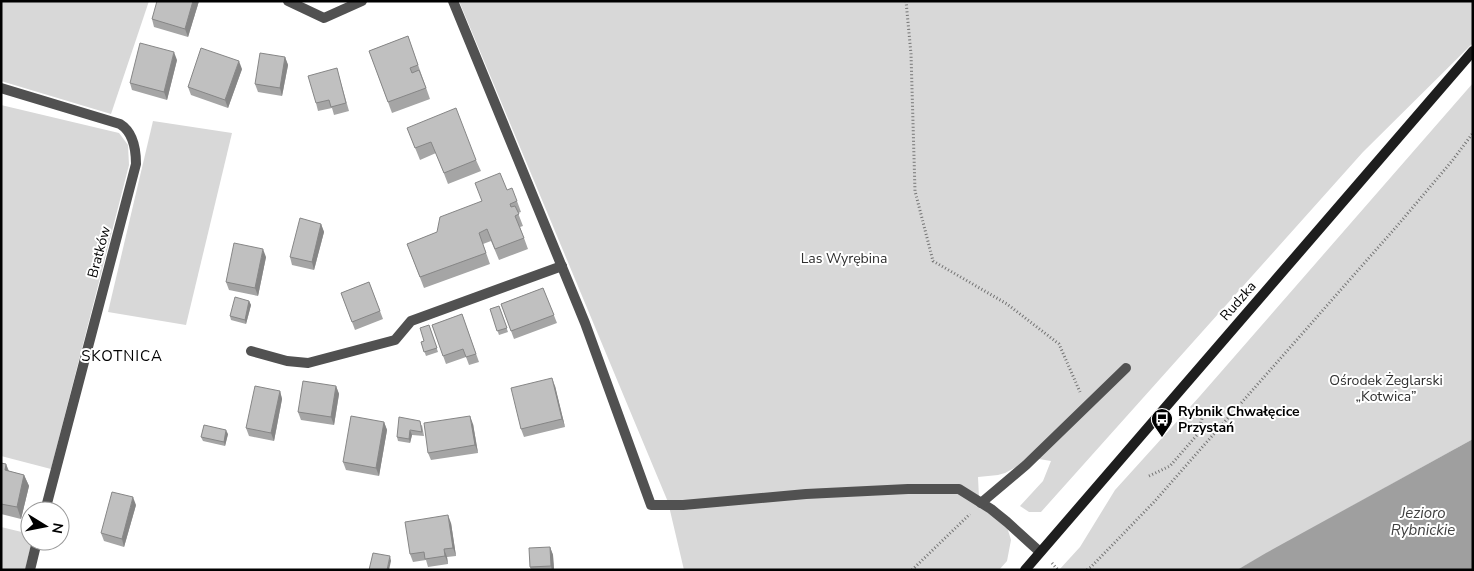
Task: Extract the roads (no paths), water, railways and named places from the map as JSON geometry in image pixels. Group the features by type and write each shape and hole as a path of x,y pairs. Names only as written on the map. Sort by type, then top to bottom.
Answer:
{"main road":[{"name":"Rudzka","path":"1025,570 1473,51"}],"street":[{"path":"288,1 324,18 362,1"},
{"path":"453,1 585,323 651,505 683,505 806,494 908,489 959,489 1007,522 1040,552"},
{"name":"Bratków","path":"1,88 120,124 129,133 136,151 136,164 48,501"},
{"path":"251,351 287,361 308,363 396,340 411,321 562,266"},
{"path":"981,504 1026,465 1126,368"},
{"path":"30,570 35,551"}],"water":[{"name":"Jezioro Rybnickie","path":"1473,439 1473,570 1237,570 1266,553"}],"place":[{"name":"Rybnik Chwałęcice Przystań","path":"1162,438"}],"district":[{"name":"SKOTNICA","path":"122,356"}],"park label":[{"name":"Las Wyrębina","path":"844,258"},
{"name":"Ośrodek Żeglarski „Kotwica”","path":"1386,388"}]}
